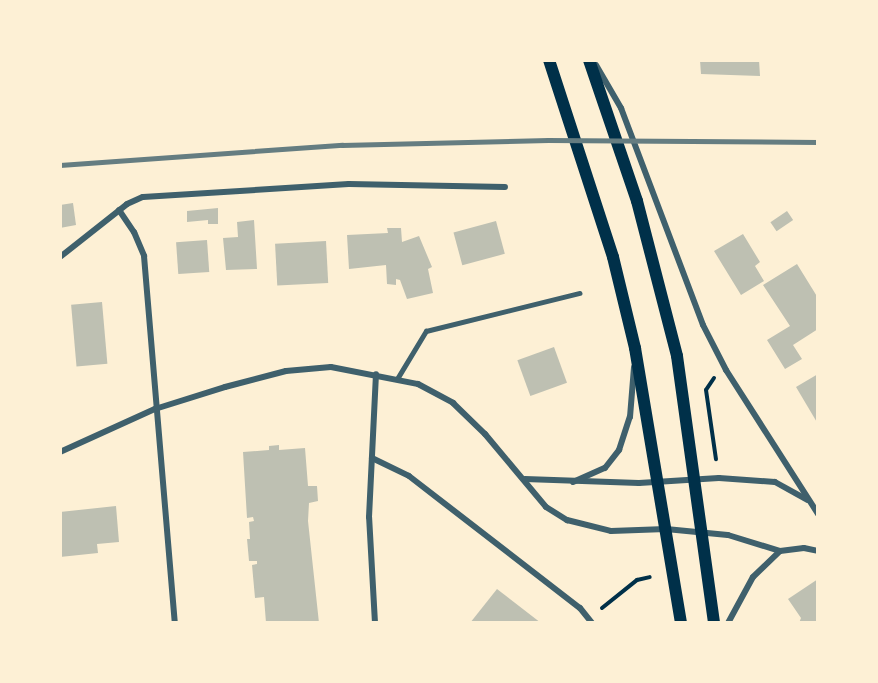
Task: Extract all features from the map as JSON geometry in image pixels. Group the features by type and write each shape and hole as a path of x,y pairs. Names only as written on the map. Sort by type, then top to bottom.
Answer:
{"main road":[{"path":"549,60 614,257 635,348 681,623"},
{"path":"591,60 659,279 676,356 714,623"}],"street":[{"path":"591,60 621,108 703,325 726,370 818,514"},
{"path":"60,257 118,210 143,197 169,193 349,184 505,187"},
{"path":"118,210 134,232 144,256 175,623"},
{"path":"570,483 605,468 619,450 630,417 635,348"},
{"path":"60,452 156,410 286,371 331,367 376,374 417,384 453,403 525,479 546,507 567,520 611,531 666,529 702,532 728,536 780,551 804,548 818,551"},
{"path":"375,623 369,517 376,374"},
{"path":"372,458 409,476 580,608 592,623"},
{"path":"525,479 570,483 658,482 693,479 775,482 810,501"},
{"path":"728,623 753,577 780,551"}],"lane":[{"path":"397,379 426,332 579,293"}],"path":[{"path":"716,459 706,390 719,374"},
{"path":"602,608 637,580 650,577"}],"building":[{"path":"700,60 759,60 760,76 701,74"},
{"path":"73,203 76,225 60,228 60,205"},
{"path":"218,208 218,224 208,224 208,220 187,222 187,211"},
{"path":"787,211 793,220 777,231 770,222"},
{"path":"254,220 257,269 226,270 223,238 238,237 237,222"},
{"path":"496,221 505,254 462,265 453,232"},
{"path":"387,228 401,228 402,242 419,236 432,267 428,269 433,293 407,299 400,280 396,279 396,285 387,284 386,265 349,269 347,235 388,233"},
{"path":"743,234 760,262 755,266 764,281 741,295 714,251"},
{"path":"207,240 209,272 178,274 176,242"},
{"path":"326,241 328,283 277,286 275,244"},
{"path":"797,264 818,298 818,329 793,345 802,359 785,369 767,340 790,326 763,285"},
{"path":"102,302 107,364 77,366 71,305"},
{"path":"554,347 567,383 530,396 517,360"},
{"path":"818,374 818,424 796,387"},
{"path":"279,445 279,450 305,448 308,486 317,486 318,501 309,503 308,521 319,623 266,623 264,597 255,598 252,565 257,564 257,561 249,561 247,539 250,539 249,522 254,521 253,517 247,518 243,452 269,450 269,446"},
{"path":"116,506 119,542 97,544 98,553 60,557 60,512"},
{"path":"818,579 818,623 799,623 801,618 788,599"},
{"path":"497,589 541,623 470,623"}],"railway":[{"path":"60,165 342,145 548,140 818,142"}]}
